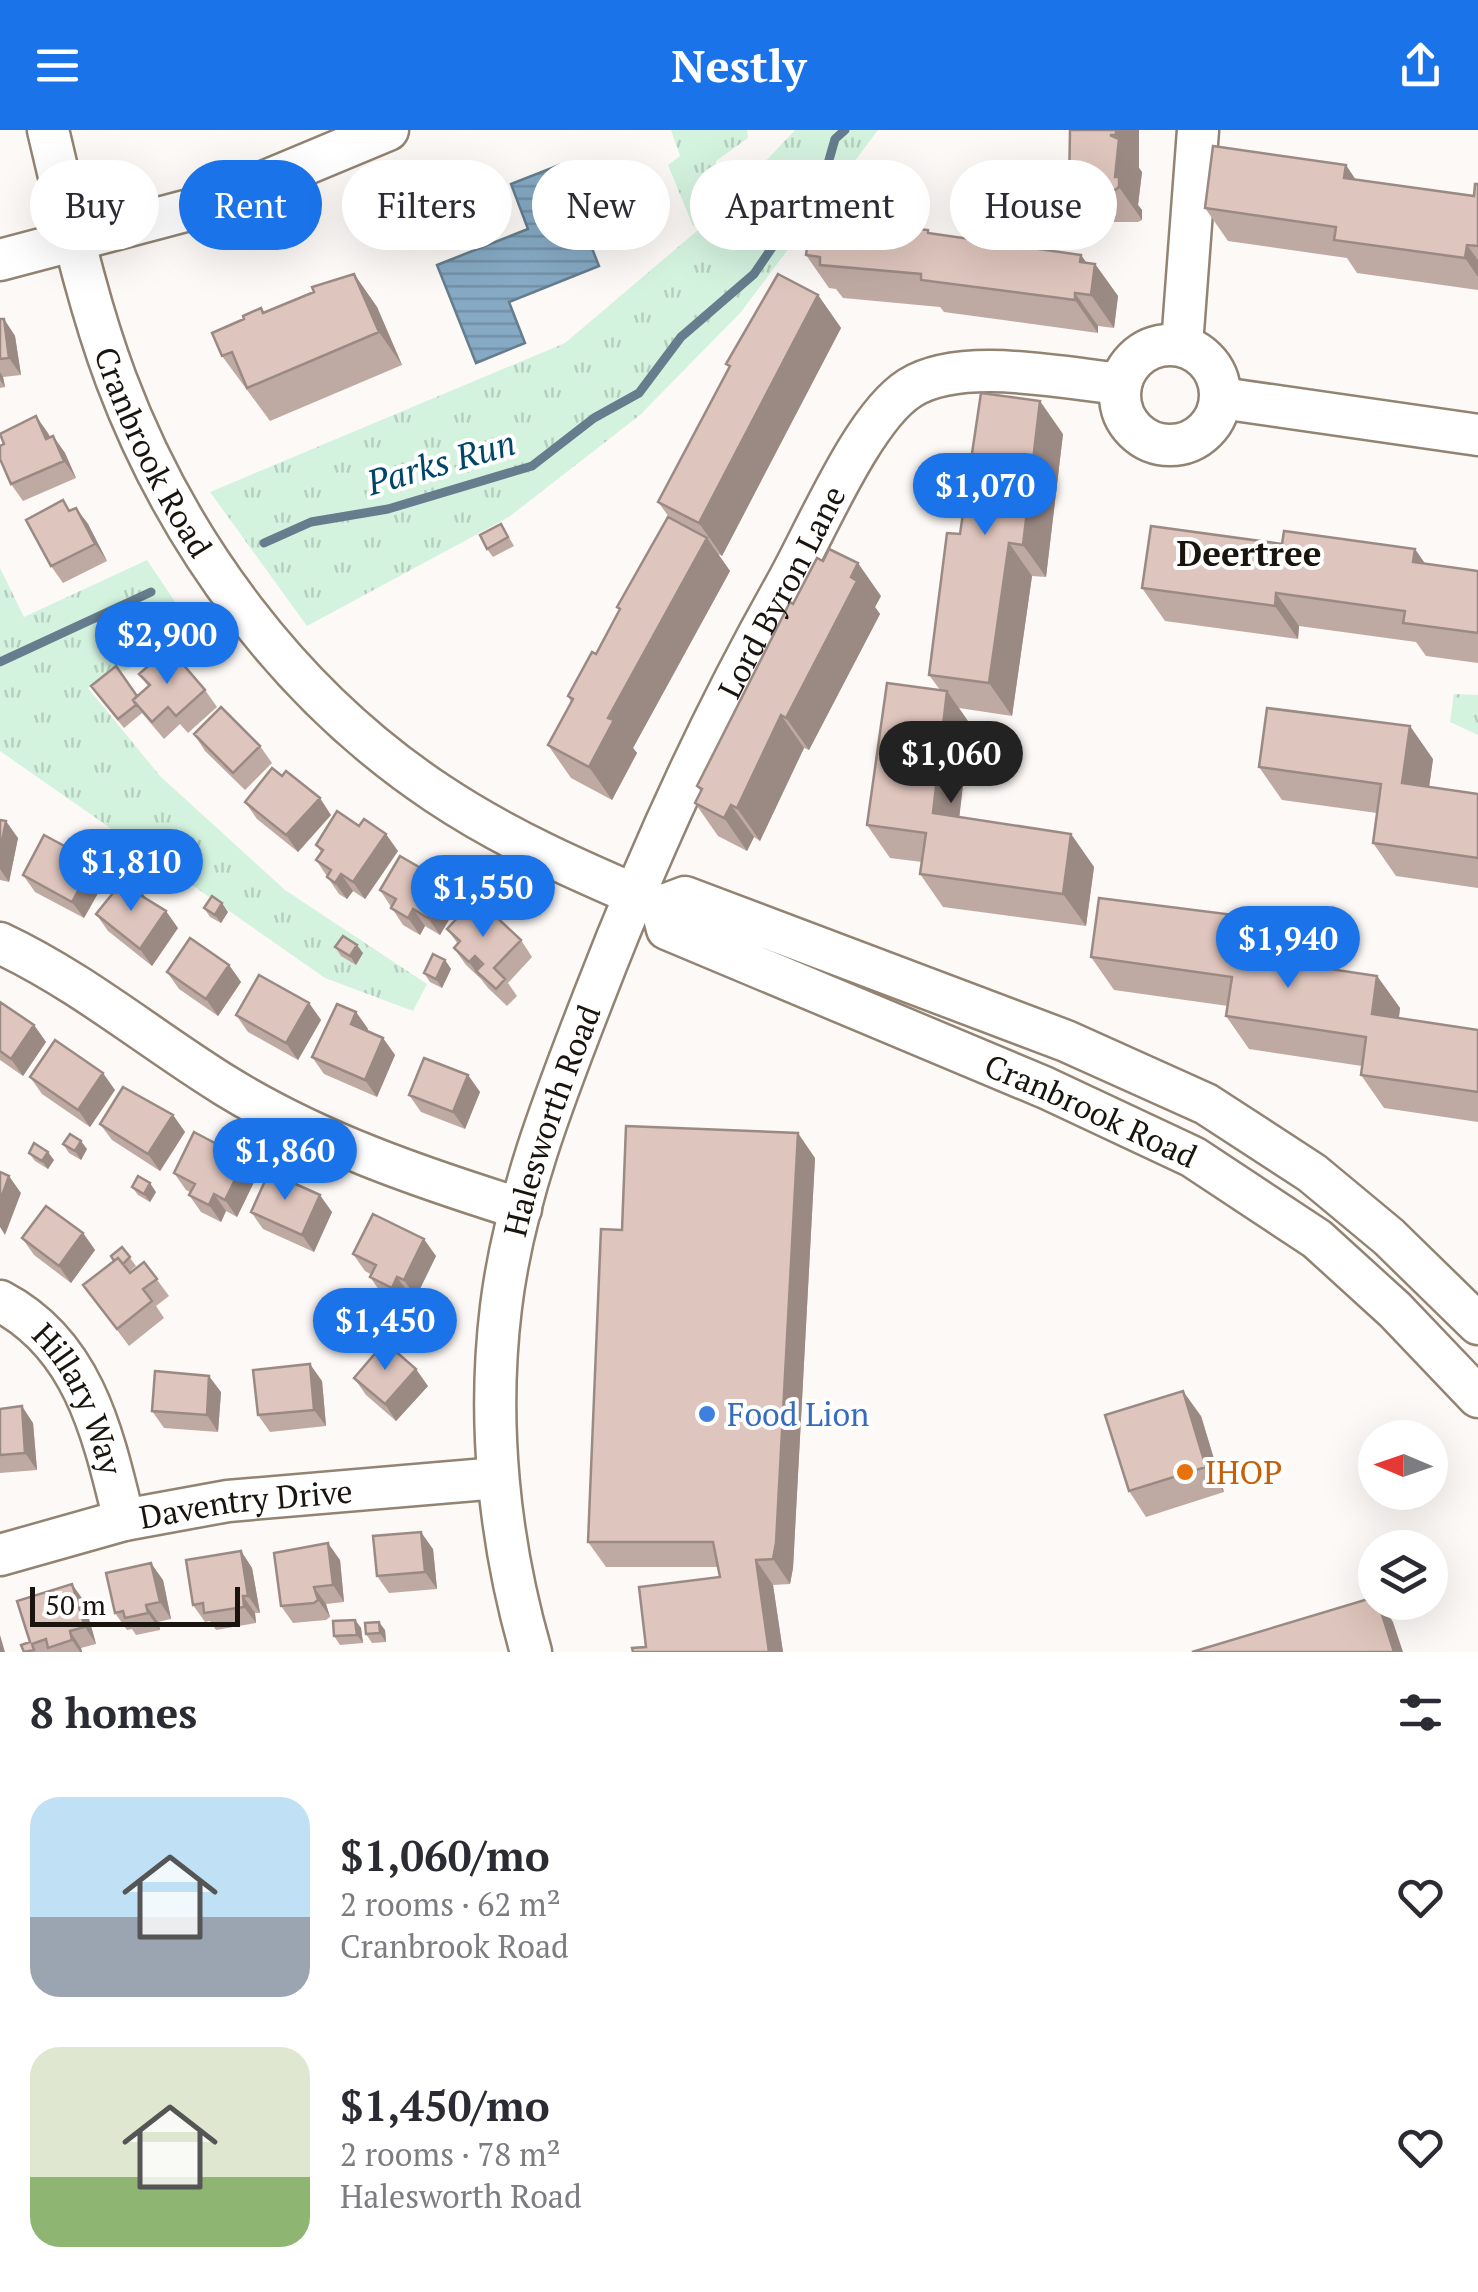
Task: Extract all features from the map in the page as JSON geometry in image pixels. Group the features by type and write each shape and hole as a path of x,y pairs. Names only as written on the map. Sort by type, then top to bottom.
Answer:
{"street":[{"name":"Cranbrook Road","path":"48,130 55,160"},
{"path":"159,219 208,205 388,130"},
{"path":"1182,345 1198,130"},
{"path":"0,260 44,250"},
{"name":"Cranbrook Road","path":"77,250 101,337 145,449 176,512 245,612 341,716 416,778 521,842 647,900 684,897 1066,1041 1206,1104 1312,1173 1389,1237 1478,1324"},
{"path":"1161,344 1182,345 1210,364 1221,398 1215,420 1201,436 1166,446 1146,440 1128,424 1120,406 1120,384 1139,354 1161,344"},
{"name":"Lord Byron Lane","path":"647,900 656,838 713,723 884,411 928,378 956,373 1120,384"},
{"path":"1221,398 1478,435"},
{"name":"Cranbrook Road","path":"647,900 667,930 1098,1110 1232,1180 1317,1239 1395,1310 1478,1397"},
{"name":"Halesworth Road","path":"531,1652 513,1581 498,1478 501,1306 521,1209 556,1093 647,900"},
{"path":"0,943 44,964 226,1086 290,1122 435,1182 521,1209"},
{"name":"Hillary Way","path":"0,1301 48,1336 78,1376 100,1423 124,1520"},
{"name":"Daventry Drive","path":"0,1554 124,1520 228,1501 498,1478"}],"green space":[{"path":"671,130 747,130 748,138 717,160 690,160 690,219 670,170 670,164 680,156"},
{"path":"795,130 878,130 855,160 767,160"},
{"path":"690,237 690,250 788,250 741,312 640,415 509,517 307,626 210,492 565,343"},
{"path":"147,560 198,636 88,688 160,776 285,890 427,984 413,1011 325,978 0,751 0,568 24,617"},
{"path":"1454,694 1478,695 1478,735 1450,722"}],"water":[{"path":"532,176 532,250 593,250 599,266 509,302 525,343 476,363 437,265 475,250 512,250 512,235 528,229 512,184"}],"building":[{"path":"1070,130 1116,130 1116,135 1110,135 1119,139 1117,160 1069,160"},
{"path":"1213,146 1346,165 1344,178 1474,196 1478,184 1478,246 1467,245 1465,258 1334,240 1336,227 1205,208"},
{"path":"930,233 950,236 950,250 1046,250 1081,255 1080,262 1095,264 1091,295 1075,293 1075,300 921,280 921,274 820,265 820,257 806,255 807,250 930,250"},
{"path":"354,274 379,332 247,388 232,352 222,356 212,333 261,308 263,313 314,292 312,287"},
{"path":"778,274 818,295 699,523 658,502 730,366 726,364"},
{"path":"0,319 4,319 9,358 0,359"},
{"path":"981,393 1040,401 1023,545 1009,543 989,683 929,675 947,533 960,534"},
{"path":"36,416 46,439 53,436 64,461 11,484 0,459 0,446 4,444 0,434"},
{"path":"63,500 69,511 76,508 95,544 51,566 26,520"},
{"path":"668,517 707,538 608,718 614,720 589,767 548,745 573,699 568,696 592,652 596,654 620,609 617,607"},
{"path":"501,524 508,537 487,549 480,535"},
{"path":"1151,526 1282,544 1284,531 1415,549 1413,562 1478,571 1478,633 1403,623 1405,611 1276,593 1275,606 1142,588"},
{"path":"829,549 858,563 851,577 857,581 786,718 781,715 737,808 731,805 724,818 695,803 702,789 697,786 790,602 793,604 817,558 823,561"},
{"path":"169,648 205,690 176,716 168,707 152,722 133,700 150,685 139,674"},
{"path":"116,666 137,696 133,700 136,705 118,719 91,686"},
{"path":"887,683 947,691 933,813 1071,834 1063,894 920,874 926,833 867,825"},
{"path":"221,707 260,746 233,773 194,734"},
{"path":"1267,708 1410,726 1402,783 1478,794 1478,858 1373,843 1381,784 1259,767"},
{"path":"272,768 282,776 286,771 320,798 286,835 245,802"},
{"path":"337,811 359,826 364,819 386,834 353,882 341,874 335,883 327,877 331,870 316,860 323,850 316,845"},
{"path":"0,820 6,821 0,851"},
{"path":"44,835 94,862 72,902 23,875"},
{"path":"122,835 134,841 126,856 114,849"},
{"path":"400,856 448,884 428,918 413,909 408,918 391,908 396,899 380,890"},
{"path":"126,877 136,884 132,890 166,911 140,949 96,914"},
{"path":"212,896 222,903 215,915 204,908"},
{"path":"476,898 521,940 494,968 505,979 496,989 476,971 483,964 475,956 469,962 454,948 460,941 447,929"},
{"path":"1099,898 1242,916 1237,955 1377,976 1372,1014 1478,1030 1478,1092 1361,1075 1366,1037 1226,1016 1232,977 1091,957"},
{"path":"343,936 357,945 350,956 335,947"},
{"path":"190,938 229,965 206,999 167,972"},
{"path":"433,954 445,960 436,979 424,973"},
{"path":"259,975 309,1003 286,1043 236,1015"},
{"path":"0,1002 34,1025 11,1059 0,1051"},
{"path":"337,1004 356,1012 351,1024 383,1038 365,1080 312,1057"},
{"path":"55,1040 103,1073 78,1110 30,1077"},
{"path":"424,1058 468,1075 453,1112 409,1095"},
{"path":"123,1087 173,1115 148,1154 100,1124"},
{"path":"626,1126 798,1133 776,1543 773,1559 756,1560 769,1652 633,1652 632,1648 646,1647 639,1587 720,1577 713,1542 588,1542 601,1229 622,1230"},
{"path":"194,1132 245,1159 225,1200 214,1194 209,1205 189,1195 195,1184 174,1173"},
{"path":"70,1134 81,1141 75,1151 63,1144"},
{"path":"34,1143 48,1152 42,1161 29,1153"},
{"path":"0,1172 9,1176 0,1201"},
{"path":"269,1172 320,1195 302,1235 251,1212"},
{"path":"138,1176 150,1183 144,1194 132,1187"},
{"path":"46,1206 83,1233 59,1266 22,1238"},
{"path":"373,1214 424,1239 404,1280 397,1277 392,1288 370,1277 376,1265 353,1254"},
{"path":"122,1247 130,1257 123,1264 111,1256"},
{"path":"118,1258 130,1273 144,1262 157,1279 143,1289 152,1301 117,1329 83,1285"},
{"path":"385,1342 416,1369 385,1404 354,1378"},
{"path":"310,1364 314,1410 258,1415 253,1370"},
{"path":"155,1371 209,1376 207,1415 152,1411"},
{"path":"1183,1391 1206,1467 1129,1491 1105,1415"},
{"path":"22,1406 25,1453 0,1455 0,1409"},
{"path":"421,1532 425,1572 377,1576 373,1536"},
{"path":"328,1543 333,1585 314,1587 318,1600 314,1603 281,1606 274,1553"},
{"path":"241,1551 248,1596 243,1596 244,1607 204,1613 203,1603 193,1605 186,1560"},
{"path":"151,1563 160,1602 146,1605 148,1613 125,1618 123,1611 115,1613 106,1573"},
{"path":"72,1584 85,1627 70,1631 72,1640 48,1648 46,1639 32,1644 34,1650 24,1652 21,1645 30,1642 17,1601"},
{"path":"1358,1602 1358,1620 1384,1620 1394,1652 1192,1652"},
{"path":"355,1620 357,1635 334,1636 333,1621"},
{"path":"379,1622 380,1633 366,1634 365,1623"}],"waterway":[{"name":"Parks Run","path":"264,543 311,522 388,509 532,466 594,418 639,393 681,337 754,274 827,167 835,139 845,130"},
{"name":"Parks Run","path":"0,662 151,592"}],"place":[{"name":"Food Lion","path":"707,1414"},
{"name":"IHOP","path":"1185,1472"}],"district":[{"name":"Deertree","path":"1249,553"}]}
